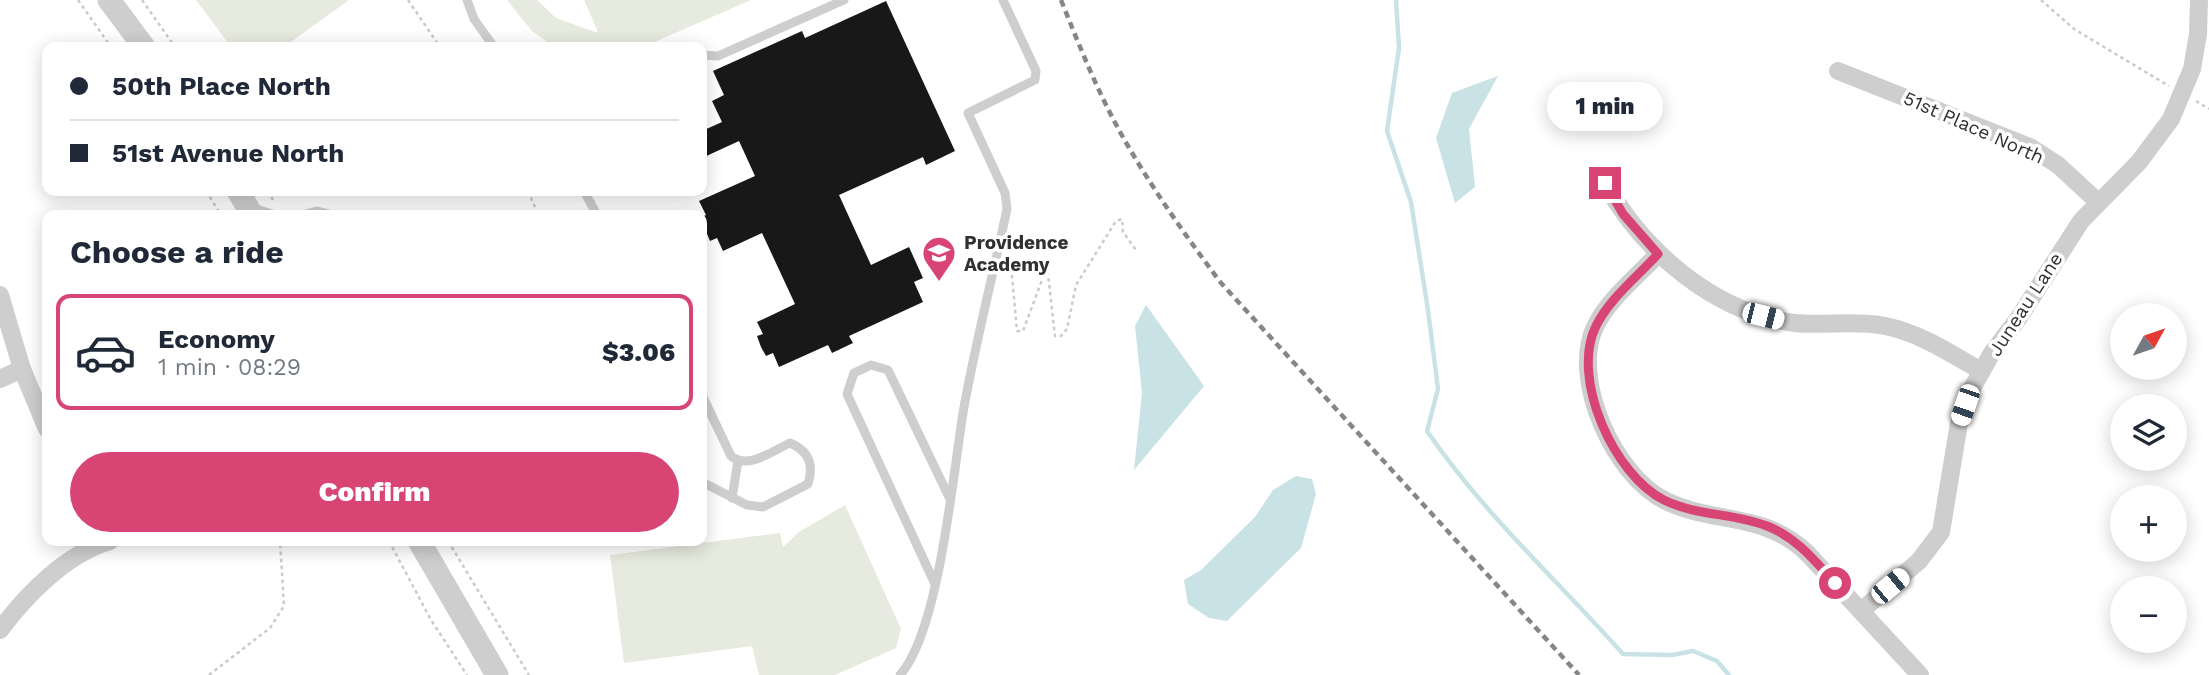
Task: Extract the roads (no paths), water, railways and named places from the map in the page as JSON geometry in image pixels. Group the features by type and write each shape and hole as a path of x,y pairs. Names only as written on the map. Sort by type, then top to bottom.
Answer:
{"street":[{"path":"110,0 140,42"},
{"name":"Juneau Lane","path":"1861,611 1928,553 1941,533 1954,441 1965,405 1981,371 2024,311 2065,241 2098,202 2151,149 2183,94 2196,52 2199,0"},
{"name":"51st Place North","path":"1838,71 2030,147 2058,165 2098,202"},
{"path":"1605,183 1623,214 1658,254 1715,294 1746,310 1797,323 1850,322 1886,326 1921,338 1981,371"},
{"path":"1658,254 1602,314 1589,345 1589,380 1616,454 1642,486 1665,501 1691,510 1765,525 1788,536 1808,554 1920,675"},
{"path":"0,295 22,369 42,417"},
{"path":"0,379 22,369"},
{"path":"1,625 34,591 94,546"},
{"path":"422,546 497,675"}],"lane":[{"path":"467,0 474,19 490,42"},
{"path":"707,55 719,56 844,0"},
{"path":"900,675 908,666 935,586 965,404 1007,209 1005,193 968,113 1035,80 1036,71 1003,0"},
{"path":"935,586 847,394 854,373 871,365 888,370 949,499"},
{"path":"707,406 731,456 738,461 747,463 790,443 806,454 811,464 811,475 807,484 763,507 733,498 707,485"},
{"path":"733,498 738,461"}],"water":[{"path":"1498,76 1469,129 1475,187 1455,203 1436,138 1452,93"},
{"path":"1146,305 1204,386 1134,470 1142,393 1135,326"},
{"path":"1296,476 1312,479 1316,494 1301,548 1227,621 1209,618 1188,604 1184,580 1201,570 1255,517 1273,490"}],"waterway":[{"path":"1396,0 1399,48 1387,131 1411,202 1428,310 1438,389 1427,431 1496,518 1623,654 1672,655 1693,651 1717,661 1729,675"}],"railway":[{"path":"1061,0 1118,129 1173,216 1221,283 1579,675"}],"place":[{"name":"Providence Academy","path":"939,283"}]}
